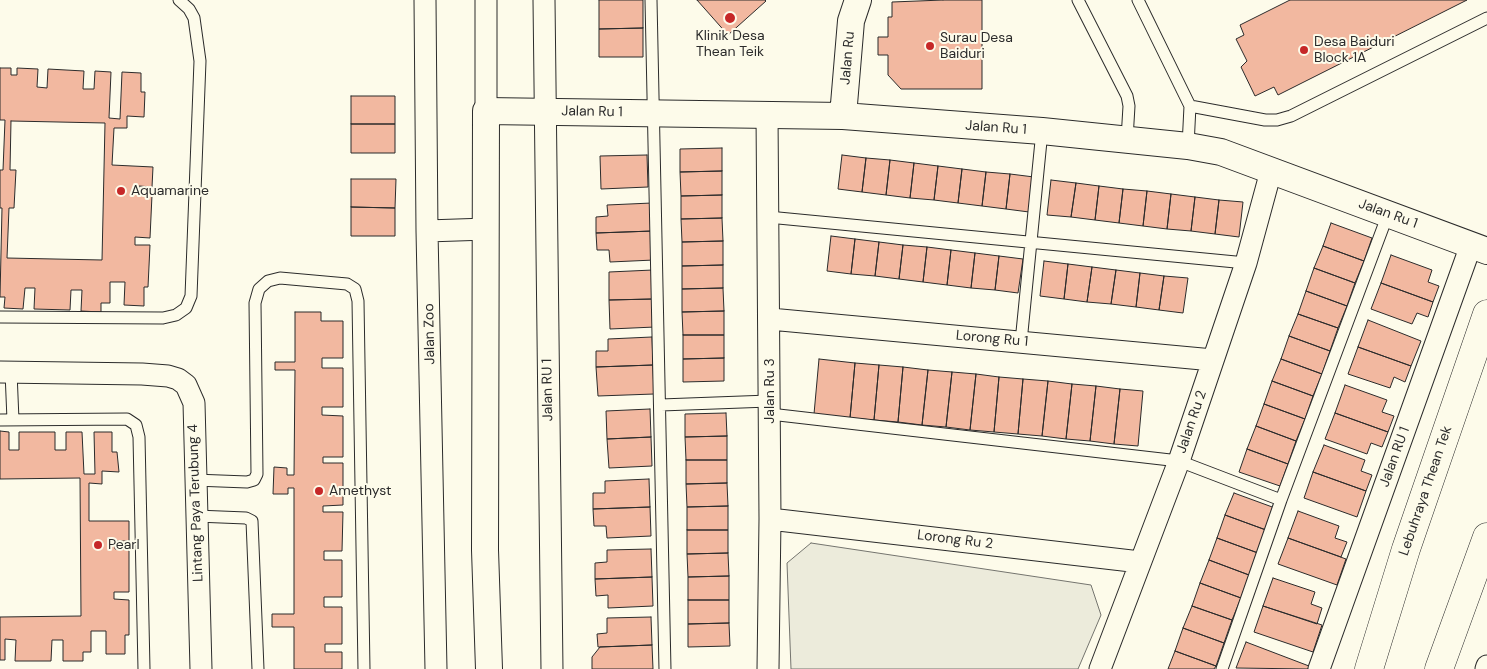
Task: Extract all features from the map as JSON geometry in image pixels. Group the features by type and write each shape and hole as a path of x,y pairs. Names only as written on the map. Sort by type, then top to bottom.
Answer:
{"main road":[{"name":"Lebuhraya Thean Tek","path":"1369,669 1406,549 1487,314"},
{"path":"1439,669 1487,537"}],"street":[{"name":"Jalan Zoo","path":"425,0 427,231 436,669"},
{"path":"486,0 485,550 489,669"},
{"name":"Jalan RU 1","path":"544,0 552,669"},
{"name":"Jalan Ru","path":"843,116 851,21 858,0"},
{"name":"Jalan Ru 1","path":"486,110 843,116 1127,139 1188,146 1222,152 1479,248"},
{"name":"Jalan Ru 3","path":"767,114 770,319 768,669"},
{"name":"Jalan Ru 2","path":"1100,669 1179,461 1246,263 1271,171"},
{"path":"427,231 486,229"},
{"name":"Jalan RU 1","path":"1319,669 1479,248"},
{"name":"Lorong Ru 1","path":"770,319 1213,360"},
{"name":"Lintang Paya Terubung 4","path":"5,372 142,374 178,379 186,385 194,403 194,480 201,669"},
{"name":"Lorong Ru 2","path":"770,518 1140,562"}],"lane":[{"path":"0,317 163,318 176,315 186,308 191,296 200,61 194,18 189,9 179,0"},
{"path":"652,0 665,669"},
{"path":"1078,0 1126,96 1129,106 1127,139"},
{"path":"1138,0 1190,106 1188,146"},
{"path":"1190,106 1266,120 1277,120 1291,116 1487,18"},
{"path":"1021,342 1042,132"},
{"path":"1222,669 1281,500 1388,214"},
{"path":"768,217 1246,263"},
{"path":"194,480 247,482 254,480 257,474 255,303 259,289 268,281 280,278 346,284 355,289 358,301 364,669"},
{"path":"5,372 14,420"},
{"path":"661,405 769,408 1179,461 1281,500"},
{"path":"0,420 127,419 136,425 139,437 144,669"},
{"path":"196,516 246,518 252,520 258,669"}],"shaded area":[{"path":"811,543 1091,585 1101,615 1078,669 791,669 787,563"}],"building":[{"path":"599,0 643,0 643,28 599,29"},
{"name":"Klinik Desa Thean Teik","path":"697,0 765,0 766,1 728,35"},
{"name":"Surau Desa Baiduri","path":"982,0 982,89 901,89 888,75 888,55 878,55 878,37 888,37 888,17 892,17 892,2"},
{"name":"Desa Baiduri Block 1A","path":"1290,0 1467,0 1278,95 1274,87 1255,96 1241,67 1247,61 1236,39 1244,35 1240,25"},
{"path":"643,28 643,57 599,57 599,29"},
{"name":"Aquamarine","path":"0,68 11,68 11,75 17,75 17,68 38,69 37,87 47,88 48,69 84,71 83,89 94,89 95,71 111,72 109,118 120,119 122,72 141,73 141,92 145,92 144,117 127,116 127,128 114,128 112,165 153,167 152,187 139,186 138,194 152,195 150,238 135,237 135,245 150,245 148,287 144,287 144,306 124,305 125,282 110,282 110,303 101,303 101,312 81,311 82,290 71,290 70,310 34,309 35,288 25,288 23,309 4,308 5,297 0,297 2,208 0,208 0,170 3,170 5,120 0,120","holes":["11,121 105,123 102,260 7,258 9,208 14,208 16,170 10,170"]},
{"path":"351,96 395,96 395,124 351,124"},
{"path":"351,124 395,124 395,153 351,153"},
{"path":"722,148 722,171 680,172 680,149"},
{"path":"647,155 648,187 601,189 600,156"},
{"path":"842,155 866,158 862,192 838,189"},
{"path":"866,158 890,160 886,195 862,192"},
{"path":"890,160 914,163 910,198 886,195"},
{"path":"914,163 938,166 934,200 910,198"},
{"path":"938,166 962,169 958,203 934,200"},
{"path":"962,169 986,172 982,206 958,203"},
{"path":"722,171 722,195 681,196 680,172"},
{"path":"986,172 1010,174 1006,209 982,206"},
{"path":"1010,174 1034,177 1029,212 1006,209"},
{"path":"351,179 396,179 395,208 351,207"},
{"path":"1051,180 1076,183 1071,217 1047,215"},
{"path":"1076,183 1099,186 1095,220 1071,217"},
{"path":"1099,186 1123,189 1119,223 1095,220"},
{"path":"1123,189 1147,191 1143,226 1119,223"},
{"path":"1147,191 1171,194 1167,229 1143,226"},
{"path":"1171,194 1195,197 1191,231 1167,229"},
{"path":"722,195 722,218 681,219 681,196"},
{"path":"1195,197 1219,200 1215,234 1191,231"},
{"path":"1219,200 1243,202 1239,237 1215,234"},
{"path":"652,203 653,231 596,233 596,217 608,216 607,205"},
{"path":"351,207 395,208 395,236 351,236"},
{"path":"722,218 723,241 682,242 681,219"},
{"path":"1331,223 1372,238 1364,261 1323,246"},
{"path":"653,231 654,260 610,262 609,250 597,250 596,233"},
{"path":"831,236 855,239 851,274 827,271"},
{"path":"855,239 879,242 875,276 851,274"},
{"path":"723,241 723,265 682,266 682,242"},
{"path":"879,242 903,245 899,279 875,276"},
{"path":"903,245 927,247 923,282 899,279"},
{"path":"1323,246 1364,261 1355,283 1314,268"},
{"path":"927,247 951,250 947,285 923,282"},
{"path":"951,250 975,253 971,288 947,285"},
{"path":"975,253 999,256 995,290 971,288"},
{"path":"1391,255 1432,270 1428,282 1439,286 1433,302 1381,283"},
{"path":"999,256 1023,259 1018,293 995,290"},
{"path":"1044,261 1068,264 1064,299 1040,296"},
{"path":"1068,264 1092,267 1087,302 1064,299"},
{"path":"723,265 723,288 682,289 682,266"},
{"path":"1092,267 1116,270 1111,304 1087,302"},
{"path":"1314,268 1355,283 1347,306 1306,291"},
{"path":"653,270 653,299 609,300 609,272"},
{"path":"1116,270 1140,273 1136,307 1111,304"},
{"path":"1140,273 1164,276 1159,310 1136,307"},
{"path":"1164,276 1188,278 1183,313 1159,310"},
{"path":"1381,283 1433,302 1428,317 1417,313 1412,324 1371,309"},
{"path":"723,288 724,311 682,312 682,289"},
{"path":"1306,291 1347,306 1338,328 1298,314"},
{"path":"653,299 655,327 610,329 609,300"},
{"path":"724,311 724,335 683,335 682,312"},
{"name":"Amethyst","path":"295,312 321,312 321,321 343,321 343,358 322,358 322,368 343,368 343,407 322,407 322,415 343,416 343,457 323,457 323,463 343,463 343,505 323,506 323,512 343,512 342,551 324,551 324,560 342,560 342,597 324,597 324,607 342,607 342,644 325,644 325,652 342,652 342,669 294,669 294,627 272,627 272,614 294,614 294,488 288,488 288,494 273,494 274,467 287,468 287,475 294,475 295,370 275,370 275,362 295,362"},
{"path":"1298,314 1338,328 1330,351 1289,336"},
{"path":"1368,320 1421,341 1411,366 1358,347"},
{"path":"683,335 724,335 724,358 683,359"},
{"path":"1289,336 1330,351 1322,374 1281,359"},
{"path":"652,337 653,365 596,367 596,351 608,351 608,339"},
{"path":"1358,347 1411,366 1405,382 1394,377 1390,388 1348,374"},
{"path":"724,358 724,381 683,382 683,359"},
{"path":"819,359 855,363 850,418 814,414"},
{"path":"1281,359 1322,374 1313,396 1272,381"},
{"path":"855,363 879,365 874,420 850,418"},
{"path":"653,365 654,394 598,396 596,367"},
{"path":"879,365 903,367 898,422 874,420"},
{"path":"903,367 928,370 922,425 898,422"},
{"path":"928,370 952,372 946,427 922,425"},
{"path":"952,372 976,374 970,430 946,427"},
{"path":"976,374 999,377 994,432 970,430"},
{"path":"999,377 1023,379 1018,434 994,432"},
{"path":"1023,379 1048,381 1042,436 1018,434"},
{"path":"1048,381 1072,384 1066,439 1042,436"},
{"path":"1272,381 1313,396 1305,419 1264,404"},
{"path":"1072,384 1096,386 1090,441 1066,439"},
{"path":"1345,385 1387,400 1382,412 1394,416 1388,432 1335,413"},
{"path":"1096,386 1120,389 1114,444 1090,441"},
{"path":"1120,389 1143,391 1138,446 1114,444"},
{"path":"1264,404 1305,419 1296,441 1256,426"},
{"path":"650,409 651,437 607,439 606,411"},
{"path":"726,413 727,436 685,437 685,414"},
{"path":"1335,413 1388,432 1382,447 1371,443 1367,454 1325,439"},
{"path":"1256,426 1296,441 1288,464 1247,449"},
{"name":"Pearl","path":"0,431 9,432 9,450 19,450 19,432 55,432 55,450 66,450 66,432 82,432 84,474 95,474 94,432 112,432 112,452 117,452 119,472 102,471 102,484 89,483 89,521 129,521 129,541 115,541 115,549 129,549 129,592 114,592 114,599 129,600 129,635 125,635 125,654 106,654 106,631 91,631 91,652 83,652 83,661 63,661 63,640 52,640 51,661 15,661 16,640 5,639 5,660 0,660 0,617 81,616 80,478 0,479"},
{"path":"727,436 727,460 686,460 685,437"},
{"path":"651,437 652,466 609,468 607,439"},
{"path":"1324,445 1365,460 1361,471 1372,475 1366,491 1313,472"},
{"path":"1247,449 1288,464 1280,486 1239,472"},
{"path":"686,460 727,460 727,483 686,484"},
{"path":"1313,472 1366,491 1357,517 1304,498"},
{"path":"649,479 650,507 593,509 593,493 605,493 605,481"},
{"path":"727,483 728,506 687,507 686,484"},
{"path":"1234,493 1275,508 1266,530 1225,515"},
{"path":"728,506 728,530 687,530 687,507"},
{"path":"650,507 651,536 607,538 606,526 594,526 593,509"},
{"path":"1298,511 1339,526 1335,538 1347,542 1341,557 1288,538"},
{"path":"1225,515 1266,530 1258,553 1217,538"},
{"path":"687,530 728,530 728,553 687,554"},
{"path":"1217,538 1258,553 1249,575 1209,560"},
{"path":"1288,538 1346,559 1337,585 1278,564"},
{"path":"651,549 652,577 595,579 595,563 607,562 607,550"},
{"path":"728,553 729,576 688,577 687,554"},
{"path":"1209,560 1249,575 1241,598 1200,583"},
{"path":"729,576 729,600 688,600 688,577"},
{"path":"652,577 653,606 608,608 608,595 596,596 595,579"},
{"path":"1273,578 1315,592 1311,604 1322,608 1317,624 1263,606"},
{"path":"1200,583 1241,598 1232,620 1192,606"},
{"path":"688,600 729,600 729,623 688,624"},
{"path":"1192,606 1232,620 1224,643 1183,628"},
{"path":"1263,606 1322,625 1313,652 1254,632"},
{"path":"651,617 652,645 598,647 597,634 607,633 607,618"},
{"path":"729,623 730,646 688,647 688,624"},
{"path":"1183,628 1224,643 1216,666 1175,651"},
{"path":"1246,642 1309,666 1308,669 1236,668"},
{"path":"652,645 653,669 592,669 592,657 600,647"},
{"path":"1175,651 1216,666 1214,669 1168,669"}],"place":[{"name":"Klinik Desa Thean Teik","path":"730,18"},
{"name":"Surau Desa Baiduri","path":"930,46"},
{"name":"Desa Baiduri Block 1A","path":"1304,50"},
{"name":"Aquamarine","path":"121,191"},
{"name":"Amethyst","path":"319,491"},
{"name":"Pearl","path":"98,545"}]}
